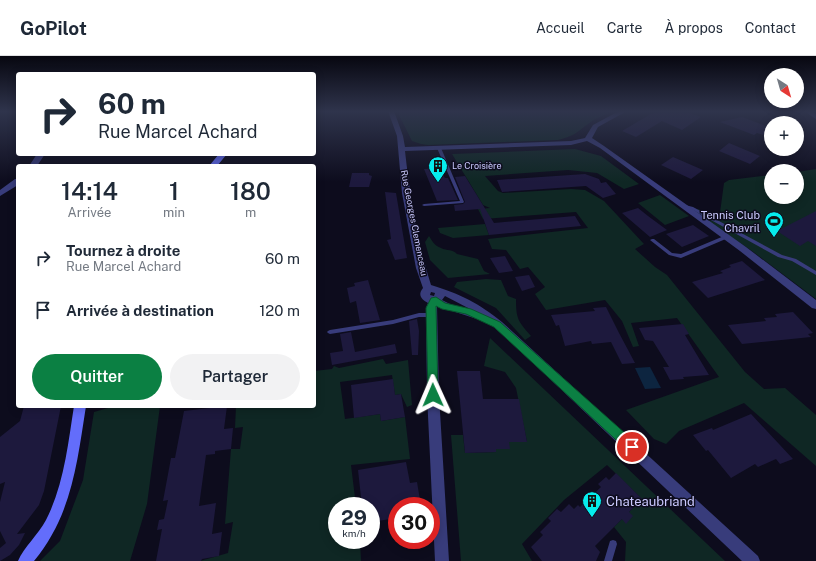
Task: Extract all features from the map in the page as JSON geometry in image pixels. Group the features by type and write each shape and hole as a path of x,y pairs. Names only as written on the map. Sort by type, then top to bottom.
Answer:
{"main road":[{"path":"215,164 221,156"},
{"path":"25,561 36,550 50,528 62,503 80,408"}],"street":[{"name":"Rue Georges Clemenceau","path":"399,135 406,193 421,268 428,289 424,293 425,297 436,297"},
{"path":"588,139 590,135"},
{"path":"402,149 571,143 588,139 602,147 684,206 816,306"},
{"path":"0,194 16,182"},
{"path":"436,297 431,308 431,315 433,395 442,561"},
{"path":"436,297 442,306 468,311 497,325 621,437 753,561"}],"lane":[{"path":"424,205 462,202 439,148"},
{"path":"684,206 692,208 780,256 794,260 816,273"},
{"path":"652,240 671,254 681,256 726,237"},
{"path":"330,332 393,322 419,315 431,315"},
{"path":"608,561 613,544"}],"green space":[{"path":"409,135 573,135 558,140 428,145 412,141"},
{"path":"575,149 601,156 639,184 624,189 597,173 568,170 485,176 498,191 503,193 571,189 585,190 604,201 644,244 635,249 655,267 667,275 745,372 764,389 785,388 816,415 816,466 744,403 679,431 666,444 654,439 626,410 719,377 677,318 631,323 639,346 633,347 622,321 605,300 546,310 535,294 545,287 528,267 520,269 506,250 492,249 488,239 588,228 576,212 483,219 478,209 490,208 483,205 452,154"},
{"name":"Tennis Club Chavril","path":"816,169 816,299 752,251 695,212 698,209 719,220 724,183 729,180 764,176 764,204 804,204 804,171"},
{"path":"660,195 689,216 665,225 638,203"},
{"path":"485,224 489,235 453,238 440,233 438,228"},
{"path":"429,236 434,243 443,249 478,259 484,271 490,274 448,278 430,260 425,242"},
{"path":"486,279 501,280 508,296 516,299 517,316 523,327 531,336 525,340 496,308 454,287 457,282"},
{"path":"490,338 725,561 625,561 626,542 614,527 642,499 607,465 564,500 522,544 532,561 461,561 451,435 463,435 465,453 496,452 496,449 509,442 527,442 516,388 505,372 484,366"},
{"path":"383,359 386,364 408,360 412,405 407,407 401,394 395,395 392,375 340,382 345,419 380,414 381,421 405,417 410,459 351,465 355,497 328,497 328,549 360,549 361,561 200,561 228,553 233,522 225,524 231,449 240,449 243,427 235,428 236,408 316,408 316,371 332,369 334,366 339,368"},
{"path":"108,408 160,408 147,504 130,561 40,561 60,541 83,480 94,412"}],"water":[{"path":"650,367 661,388 645,389 635,368"}],"building":[{"path":"630,135 640,135 636,137"},
{"path":"729,143 760,156 750,164 719,151"},
{"path":"673,157 703,170 691,179 661,165"},
{"name":"Le Croisière","path":"438,168 445,178 448,178 458,200 437,201 424,169"},
{"path":"352,173 369,173 369,175 372,176 369,187 349,187"},
{"path":"585,174 599,179 601,183 606,182 616,194 603,198 586,186 502,192 497,180"},
{"path":"465,176 494,223 575,216 581,226 489,235 480,209 455,211 454,205 463,204 465,202 455,177"},
{"path":"385,192 396,193 407,258 395,260 387,240 391,239"},
{"path":"638,208 667,230 650,237 622,213"},
{"path":"816,211 816,246 808,241 800,246 777,231"},
{"path":"693,225 709,236 682,247 666,234"},
{"path":"505,256 513,271 499,273 490,258"},
{"path":"742,261 765,280 708,298 692,282 723,273 720,271 731,267 729,265"},
{"path":"529,275 535,287 522,291 515,277"},
{"path":"368,280 380,320 360,323 356,301 350,303 347,288 355,286 354,283"},
{"path":"606,307 635,363 622,364 611,342 592,344 591,341 565,346 559,325 556,326 551,315 595,311 593,308"},
{"path":"793,312 813,333 808,334 811,337 742,344 728,325 766,321 764,318 777,317 775,314"},
{"path":"417,319 419,331 418,355 412,355 409,321"},
{"path":"683,324 689,334 685,335 709,375 683,377 684,379 670,380 663,367 669,367 653,341 645,340 639,328"},
{"path":"351,332 355,352 395,344 397,353 332,365 330,353 343,351 340,334"},
{"path":"457,371 480,371 483,399 519,399 527,442 509,442 510,449 496,449 496,452 465,453"},
{"path":"393,379 395,395 401,394 405,417 381,421 380,414 354,418 351,385"},
{"path":"23,408 61,408 44,491 39,505 17,534 25,533 19,545 10,555 0,561 0,548 6,543 0,531 0,502 5,482 0,484 0,437 20,421"},
{"path":"227,408 224,429 233,428 231,449 215,451 215,454 206,455 199,506 216,503 212,534 222,532 219,556 202,559 201,561 156,561 162,529 157,530 159,520 164,519 168,500 163,501 171,458 175,458 184,411"},
{"path":"751,414 793,459 780,464 776,459 758,467 755,464 731,478 708,450 706,451 693,435 712,428 713,430"},
{"path":"406,462 410,483 417,482 420,497 388,497 388,519 380,521 380,497 361,497 358,470"},
{"name":"Chateaubriand","path":"616,473 642,499 629,512 633,516 626,524 622,519 595,546 600,552 596,561 542,561 531,547 543,535 540,532 551,521 548,518 557,509 561,512 569,504 574,509 578,505 580,507 601,487 598,484 606,477 609,480"}],"place":[{"name":"Le Croisière","path":"438,183"},
{"name":"Tennis Club Chavril","path":"774,238"},
{"name":"Chateaubriand","path":"592,518"}],"route":[{"path":"433,395 431,308 436,300 442,306 468,311 497,325 632,447"}]}
